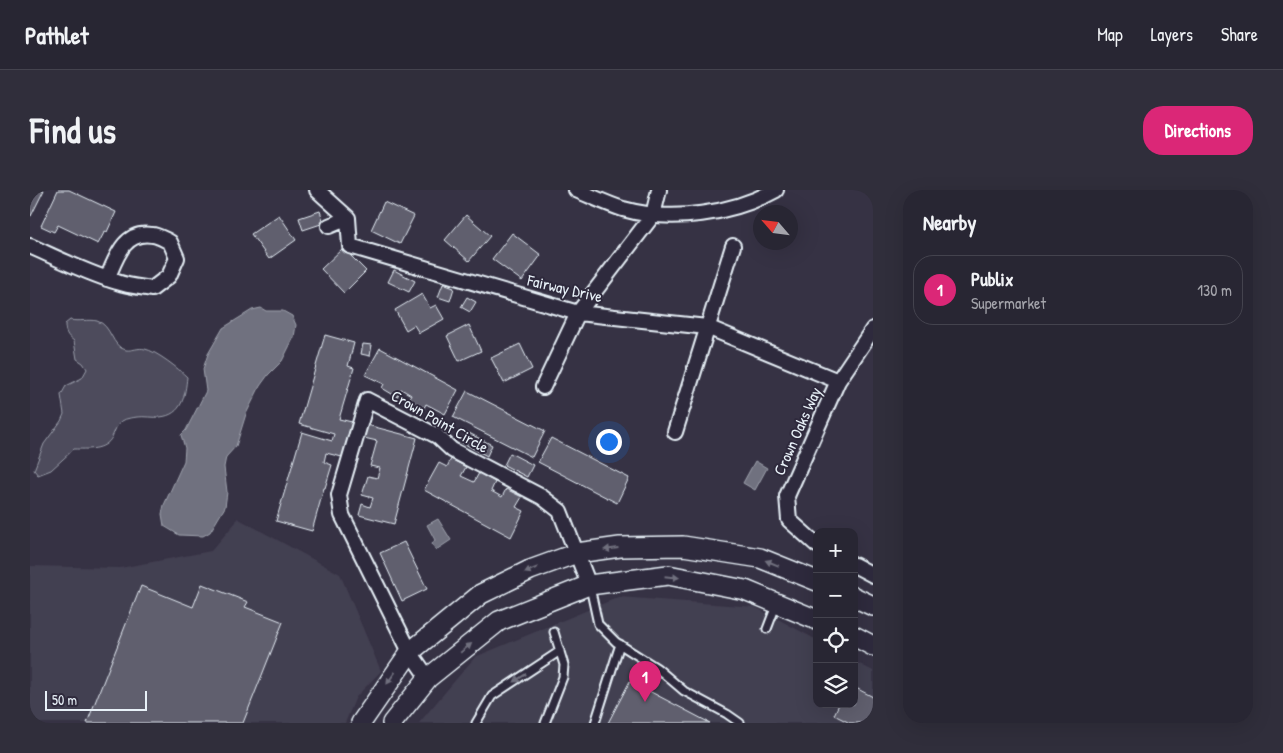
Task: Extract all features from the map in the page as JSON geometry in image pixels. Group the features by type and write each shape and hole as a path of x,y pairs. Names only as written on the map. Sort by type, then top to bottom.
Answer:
{"main road":[{"path":"361,723 410,652 481,594 530,570 577,553 620,547 684,546 760,558 813,579"},
{"path":"392,723 428,678 499,621 589,585 668,575 745,590 813,618"},
{"path":"858,599 873,606"},
{"path":"858,638 873,646"}],"street":[{"path":"317,190 348,218 329,226"},
{"path":"576,190 622,209 653,215 686,215 719,210 757,200 776,190"},
{"path":"543,387 578,313 653,215 659,190"},
{"name":"Fairway Drive","path":"348,218 350,246 578,313 708,327 838,381"},
{"path":"30,246 106,279 152,289 169,276 177,258 170,242 153,234 136,235 122,246 106,279"},
{"path":"675,432 733,246"},
{"name":"Crown Oaks Way","path":"813,541 789,520 787,496 838,381 873,329"},
{"name":"Crown Point Circle","path":"428,678 410,652 342,515 339,495 367,400 437,436 452,450 542,497 560,511 589,585"},
{"path":"858,567 873,575"}],"lane":[{"path":"589,585 598,624 620,644 657,668 684,691 740,723"},
{"path":"767,629 777,603"},
{"path":"545,723 563,677 564,665 554,632"},
{"path":"595,723 620,644"},
{"path":"476,723 492,696 560,651"}],"shaded area":[{"path":"70,320 91,320 102,323 121,348 126,350 140,348 150,350 173,365 187,377 184,397 174,412 160,417 140,417 124,420 118,424 109,442 105,445 95,448 74,449 51,470 38,475 34,470 44,444 64,414 61,395 66,386 82,378 87,369 77,359 74,341 66,332 65,324"},
{"path":"237,518 340,574 381,671 356,697 345,723 30,723 30,566 120,568 211,551 236,522"},
{"path":"619,597 755,607 813,638 813,708 858,708 858,663 873,671 873,723 419,723 475,657"}],"water":[{"path":"261,308 266,311 283,311 292,316 296,325 294,337 282,361 260,386 246,414 236,446 226,457 224,467 227,492 225,507 210,532 203,536 179,535 164,526 162,514 164,505 184,461 185,448 181,435 186,430 206,391 203,369 208,354 223,328 252,310"},
{"path":"755,461 767,468 755,490 743,483"},
{"path":"438,519 451,540 436,550 432,544 435,540 427,525"}],"building":[{"path":"30,190 44,190 31,216 30,216"},
{"path":"58,190 69,190 116,212 107,232 105,231 98,244 58,225 54,232 41,226"},
{"path":"384,202 414,216 400,244 371,230"},
{"path":"320,211 324,223 303,230 299,218"},
{"path":"279,215 296,240 269,259 251,234"},
{"path":"466,215 490,236 469,261 445,240"},
{"path":"512,233 541,255 522,281 492,259"},
{"path":"343,248 366,271 344,293 321,269"},
{"path":"394,270 415,281 409,292 388,282"},
{"path":"443,284 454,288 450,301 438,297"},
{"path":"422,294 430,308 436,305 444,319 419,333 414,325 406,330 395,310"},
{"path":"467,297 476,302 470,312 461,307"},
{"path":"469,325 481,351 459,361 447,336"},
{"path":"325,335 354,343 348,366 354,368 339,419 352,422 342,457 326,453 324,462 332,465 312,531 276,521 302,432 332,441 334,434 299,424"},
{"path":"363,344 372,345 370,356 361,354"},
{"path":"520,344 532,369 504,383 491,358"},
{"path":"380,348 458,390 445,414 426,404 423,410 408,402 411,395 401,389 397,397 382,388 384,384 365,375"},
{"path":"467,391 545,431 532,457 453,417"},
{"path":"367,425 417,438 394,524 359,515 362,504 370,507 373,498 362,495 368,476 377,478 380,468 370,466 377,441 364,438"},
{"path":"467,432 492,445 487,456 461,442"},
{"path":"551,438 629,478 617,503 538,462"},
{"path":"510,453 533,465 527,477 504,465"},
{"path":"451,459 466,467 461,476 474,482 479,473 495,482 491,491 502,497 506,489 522,497 516,507 524,511 511,537 424,490 439,463 447,467"},
{"path":"404,542 427,589 402,601 380,553"},
{"path":"202,584 248,602 245,607 283,622 243,723 87,723 141,586 193,607"},
{"path":"630,681 710,723 608,723"},
{"path":"858,689 873,697 873,723 850,723 834,715 837,708 858,708"}],"place":[{"name":"Publix","path":"645,702"}]}
